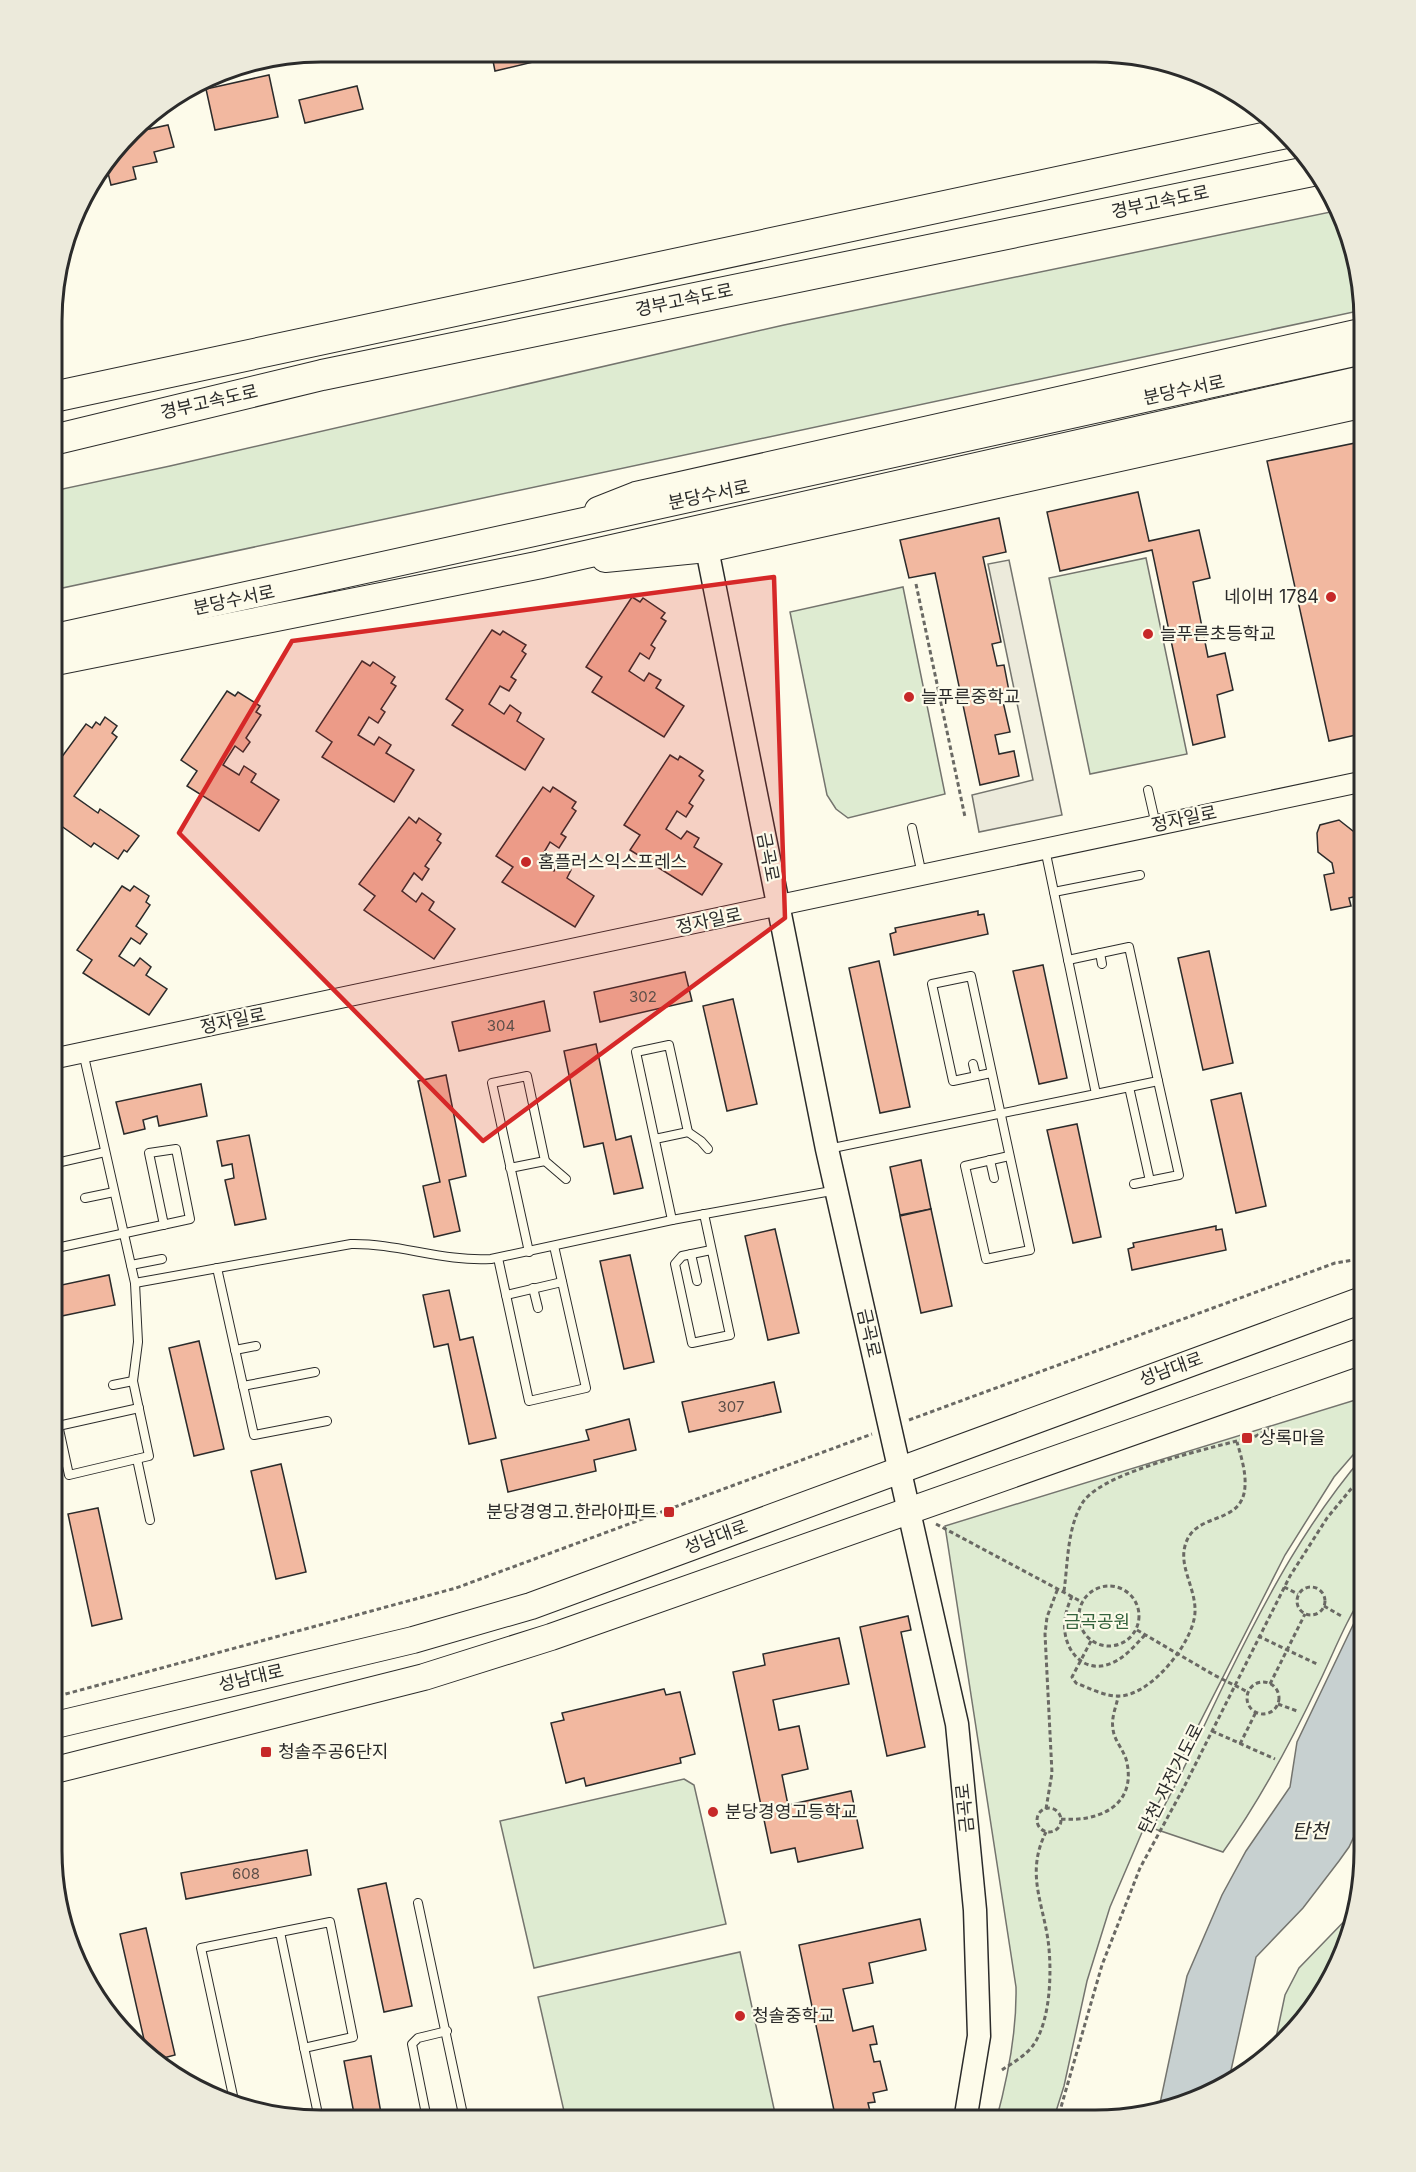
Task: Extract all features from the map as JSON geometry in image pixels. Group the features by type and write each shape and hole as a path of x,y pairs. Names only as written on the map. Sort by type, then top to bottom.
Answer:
{"highway":[{"name":"경부고속도로","path":"62,395 1277,135"},
{"name":"경부고속도로","path":"62,438 334,373 1308,172"},
{"name":"분당수서로","path":"62,637 1354,352"},
{"name":"분당수서로","path":"62,660 539,565 1354,381"}],"main road":[{"path":"546,531 636,495 1354,333"},
{"path":"539,565 707,549 1354,406"},
{"name":"금곡로","path":"707,549 827,1149 957,1724 975,1910 979,2036 967,2110"},
{"name":"성남대로","path":"62,1723 413,1640 531,1606 1354,1303"},
{"path":"62,1768 424,1677 551,1637 1354,1354"}],"street":[{"name":"정자일로","path":"62,1057 1354,783"}],"lane":[{"path":"1148,790 1156,825"},
{"path":"912,828 922,875"},
{"path":"1045,849 1096,1094"},
{"path":"1054,892 1140,875"},
{"path":"1068,960 1129,947 1179,1175 1134,1184"},
{"path":"1100,953 1102,964"},
{"path":"991,1073 953,1081 932,984 970,976 1030,1250 986,1259 965,1166 1008,1156"},
{"path":"672,1220 636,1052 669,1045 688,1132 708,1149"},
{"path":"62,1444 69,1475 149,1456 133,1381 138,1342 135,1283 83,1052"},
{"path":"973,1064 976,1076"},
{"path":"529,1252 492,1083 527,1076 545,1161 566,1179"},
{"path":"827,1149 1158,1081"},
{"path":"1129,1087 1149,1181"},
{"path":"655,1139 688,1132"},
{"path":"62,1247 124,1234 164,1225 190,1219 176,1149 149,1154 164,1225"},
{"path":"62,1162 105,1152"},
{"path":"990,1160 994,1178"},
{"path":"510,1168 545,1161"},
{"path":"135,1283 351,1244 370,1244 474,1260 498,1258 672,1220 837,1190"},
{"path":"85,1198 114,1192"},
{"path":"704,1214 730,1335 692,1343 675,1264 682,1256 711,1250"},
{"path":"498,1258 529,1401 586,1388 554,1246"},
{"path":"692,1254 698,1281"},
{"path":"130,1265 162,1259"},
{"path":"217,1268 254,1435 327,1420"},
{"path":"506,1295 562,1282"},
{"path":"534,1288 538,1308"},
{"path":"235,1350 256,1346"},
{"path":"243,1386 315,1372"},
{"path":"113,1385 133,1381"},
{"path":"62,1425 139,1408"},
{"path":"137,1459 150,1520"},
{"path":"418,1903 462,2110"},
{"path":"233,2095 201,1948 330,1922 353,2037 304,2048"},
{"path":"280,1932 317,2110"},
{"path":"425,2110 412,2044 418,2038 447,2031"}],"path":[{"path":"916,584 964,817"},
{"path":"62,1695 456,1588 1335,1263 1354,1260"},
{"path":"1064,1591 1075,1523 1083,1502 1097,1489 1157,1464 1238,1442 1256,1436 1274,1426"},
{"path":"1091,1641 1072,1677 1076,1683 1118,1697 1128,1695 1150,1683 1177,1654 1192,1629 1195,1615 1192,1587 1183,1560 1184,1546 1190,1534 1198,1527 1233,1512 1240,1506 1246,1485 1238,1442"},
{"name":"탄천 자전거도로","path":"1061,2110 1102,1965 1140,1868 1284,1587 1311,1540 1354,1486"},
{"path":"958,1534 1082,1602"},
{"path":"1104,1586 1123,1589 1136,1602 1139,1621 1136,1630 1121,1644 1100,1645 1091,1641 1080,1623 1079,1612 1082,1602 1095,1589 1104,1586"},
{"path":"1284,1587 1299,1595"},
{"path":"1309,1587 1318,1589 1324,1595 1324,1606 1316,1614 1305,1614 1297,1604 1299,1595 1309,1587"},
{"path":"1058,1588 1047,1617 1045,1634 1052,1773 1046,1809 1039,1814 1037,1821 1040,1828 1046,1832 1057,1829 1061,1819"},
{"path":"1072,1596 1065,1618 1065,1632 1072,1653 1080,1661 1089,1665 1103,1666 1113,1662 1134,1647 1145,1635"},
{"path":"1324,1606 1343,1617"},
{"path":"1270,1684 1305,1614"},
{"path":"1136,1630 1248,1692"},
{"path":"1258,1636 1319,1665"},
{"path":"1259,1683 1270,1684 1278,1694 1278,1704 1270,1712 1256,1712 1247,1703 1250,1688 1259,1683"},
{"path":"1061,1819 1079,1821 1102,1814 1120,1800 1125,1790 1129,1776 1127,1762 1124,1751 1113,1733 1112,1722 1118,1697"},
{"path":"1278,1704 1298,1711"},
{"path":"1240,1744 1256,1712"},
{"path":"1212,1731 1275,1759"},
{"path":"1046,1809 1057,1812 1061,1819"},
{"path":"1002,2070 1033,2045 1039,2034 1048,2000 1048,1938 1039,1905 1036,1869 1039,1849 1046,1832"}],"highlighted area":[{"path":"774,577 785,918 483,1141 179,833 292,641"}],"green space":[{"path":"1331,212 1346,253 1354,303 1354,312 62,588 62,489 784,325"},
{"path":"1146,558 1187,754 1090,774 1049,578"},
{"path":"903,587 945,794 848,818 836,809 827,795 790,612"},
{"name":"금곡공원","path":"1354,1400 1354,1454 1334,1477 1285,1555 1143,1830 1110,1907 1087,1981 1064,2086 1056,2110 999,2110 1011,2054 1016,1987 945,1526"},
{"path":"1354,1468 1354,1610 1275,1770 1223,1852 1152,1828 1259,1614 1307,1532"},
{"path":"684,1779 694,1785 726,1924 534,1968 500,1821"},
{"path":"1346,1920 1335,1951 1320,1981 1301,2009 1276,2037 1285,1995 1299,1968"},
{"path":"740,1952 774,2110 564,2110 538,1997"}],"shaded area":[{"path":"1009,560 1062,815 979,832 972,795 1033,780 988,564"}],"water":[{"name":"탄천","path":"1354,1623 1354,1836 1349,1847 1303,1908 1256,1957 1230,2073 1195,2091 1160,2103 1187,1976 1222,1895 1246,1851 1290,1787 1297,1742"}],"building":[{"path":"493,62 533,62 495,71"},
{"path":"269,75 278,117 215,130 206,89"},
{"path":"357,86 363,109 305,123 299,100"},
{"path":"168,125 174,147 154,152 157,162 133,167 136,179 111,185 108,172 145,130"},
{"name":"네이버 1784","path":"1354,443 1354,735 1329,741 1267,461"},
{"path":"1138,492 1149,541 1199,530 1210,578 1193,582 1208,657 1225,653 1233,690 1217,695 1225,737 1193,745 1152,550 1060,571 1047,512"},
{"path":"999,518 1006,552 983,557 1001,642 992,644 997,666 1004,665 1009,691 1001,693 1010,732 995,735 999,754 1014,751 1019,776 980,785 935,573 909,578 900,540"},
{"path":"632,597 640,602 643,598 665,613 661,618 666,621 651,645 655,648 649,659 640,653 629,671 644,681 649,673 661,680 656,688 684,706 664,737 592,692 602,677 586,667"},
{"path":"492,630 500,635 503,631 526,645 522,651 526,654 511,677 516,680 509,691 500,686 489,704 504,714 510,705 521,713 517,721 544,739 525,770 452,725 463,710 446,699"},
{"path":"362,661 370,666 373,662 395,677 391,683 396,686 381,709 385,712 378,723 369,717 358,735 374,745 379,737 391,745 386,753 414,770 394,802 322,757 332,742 316,731"},
{"path":"227,691 235,696 238,692 260,706 256,712 261,715 246,738 250,742 243,752 235,746 223,765 239,775 244,766 256,774 251,782 279,800 259,831 187,786 197,771 181,760"},
{"path":"105,717 117,726 112,733 117,737 74,796 98,813 100,809 139,836 127,852 124,850 118,859 94,843 91,847 62,827 62,757 86,724 92,728 96,722 100,725"},
{"path":"670,755 678,760 680,756 703,771 699,776 704,780 689,803 693,806 686,817 677,811 666,829 681,839 687,831 699,838 694,847 722,864 702,895 630,850 640,835 624,825"},
{"path":"543,787 550,792 553,787 576,802 572,808 576,811 561,834 566,837 559,848 550,842 539,861 554,871 560,862 571,870 567,878 594,896 575,927 502,882 513,867 496,856"},
{"path":"409,817 416,823 419,818 441,834 437,840 441,843 425,866 429,869 422,880 414,873 402,891 416,902 422,893 434,902 429,910 455,929 434,959 364,910 375,896 359,884"},
{"path":"1339,820 1354,831 1354,897 1349,898 1351,906 1331,910 1324,875 1334,873 1332,863 1318,852 1317,833 1320,825"},
{"path":"122,886 130,891 134,886 149,896 146,902 150,905 136,926 147,934 140,944 131,938 119,956 134,966 140,958 151,967 146,975 167,989 149,1015 83,973 92,960 77,950"},
{"path":"978,911 978,915 984,914 988,934 894,955 890,934 896,932 895,928"},
{"path":"1209,951 1233,1063 1203,1070 1178,958"},
{"path":"879,961 910,1107 880,1113 849,968"},
{"path":"1043,965 1067,1078 1039,1084 1013,971"},
{"path":"685,972 692,1001 600,1022 594,992"},
{"path":"733,999 757,1104 727,1111 703,1006"},
{"path":"544,1001 550,1031 459,1051 452,1022"},
{"path":"596,1044 616,1140 631,1136 643,1188 614,1194 603,1143 584,1147 564,1051"},
{"path":"446,1075 466,1176 449,1180 460,1231 434,1237 423,1186 440,1182 418,1081"},
{"path":"201,1084 207,1116 159,1126 157,1116 143,1120 145,1129 124,1134 116,1102"},
{"path":"1241,1093 1266,1206 1236,1213 1211,1100"},
{"path":"1077,1124 1101,1237 1073,1243 1047,1130"},
{"path":"249,1135 266,1219 235,1225 225,1180 234,1178 232,1164 222,1166 217,1141"},
{"path":"921,1160 931,1209 900,1215 890,1167"},
{"path":"931,1209 952,1306 921,1313 900,1216"},
{"path":"1216,1226 1216,1230 1222,1229 1226,1250 1132,1270 1128,1249 1134,1247 1133,1243"},
{"path":"775,1229 799,1333 768,1340 745,1236"},
{"path":"630,1255 654,1362 624,1369 600,1261"},
{"path":"109,1275 115,1305 62,1316 62,1285"},
{"path":"449,1290 460,1340 473,1337 496,1438 469,1444 448,1344 434,1347 423,1295"},
{"path":"199,1341 224,1449 194,1456 169,1348"},
{"path":"774,1382 781,1412 689,1432 682,1402"},
{"path":"629,1419 636,1450 594,1460 596,1471 508,1492 501,1460 589,1440 586,1430"},
{"path":"281,1464 306,1572 276,1579 251,1471"},
{"path":"98,1508 122,1619 92,1626 68,1514"},
{"path":"908,1616 911,1630 901,1632 925,1747 887,1756 860,1627"},
{"path":"839,1638 849,1684 773,1700 779,1730 799,1726 808,1769 782,1775 788,1805 851,1791 863,1848 798,1862 795,1848 771,1853 733,1672 765,1665 763,1654"},
{"path":"664,1689 666,1695 680,1692 695,1754 680,1758 681,1763 586,1786 584,1778 566,1783 551,1723 564,1720 562,1713"},
{"path":"307,1850 311,1875 186,1899 181,1873"},
{"path":"386,1883 412,2006 384,2012 358,1889"},
{"path":"920,1919 926,1950 869,1963 873,1983 843,1989 853,2031 873,2026 877,2044 870,2045 874,2062 880,2061 887,2090 873,2093 875,2102 868,2103 870,2110 834,2110 799,1945"},
{"path":"146,1928 175,2055 164,2058 144,2041 120,1934"},
{"path":"371,2056 380,2110 353,2110 344,2061"}],"place":[{"name":"네이버 1784","path":"1331,597"},
{"name":"늘푸른초등학교","path":"1148,634"},
{"name":"늘푸른중학교","path":"909,697"},
{"name":"홈플러스익스프레스","path":"526,862"},
{"name":"상록마을","path":"1247,1438"},
{"name":"분당경영고.한라아파트","path":"669,1512"},
{"name":"청솔주공6단지","path":"266,1752"},
{"name":"분당경영고등학교","path":"713,1812"},
{"name":"청솔중학교","path":"740,2016"}]}
